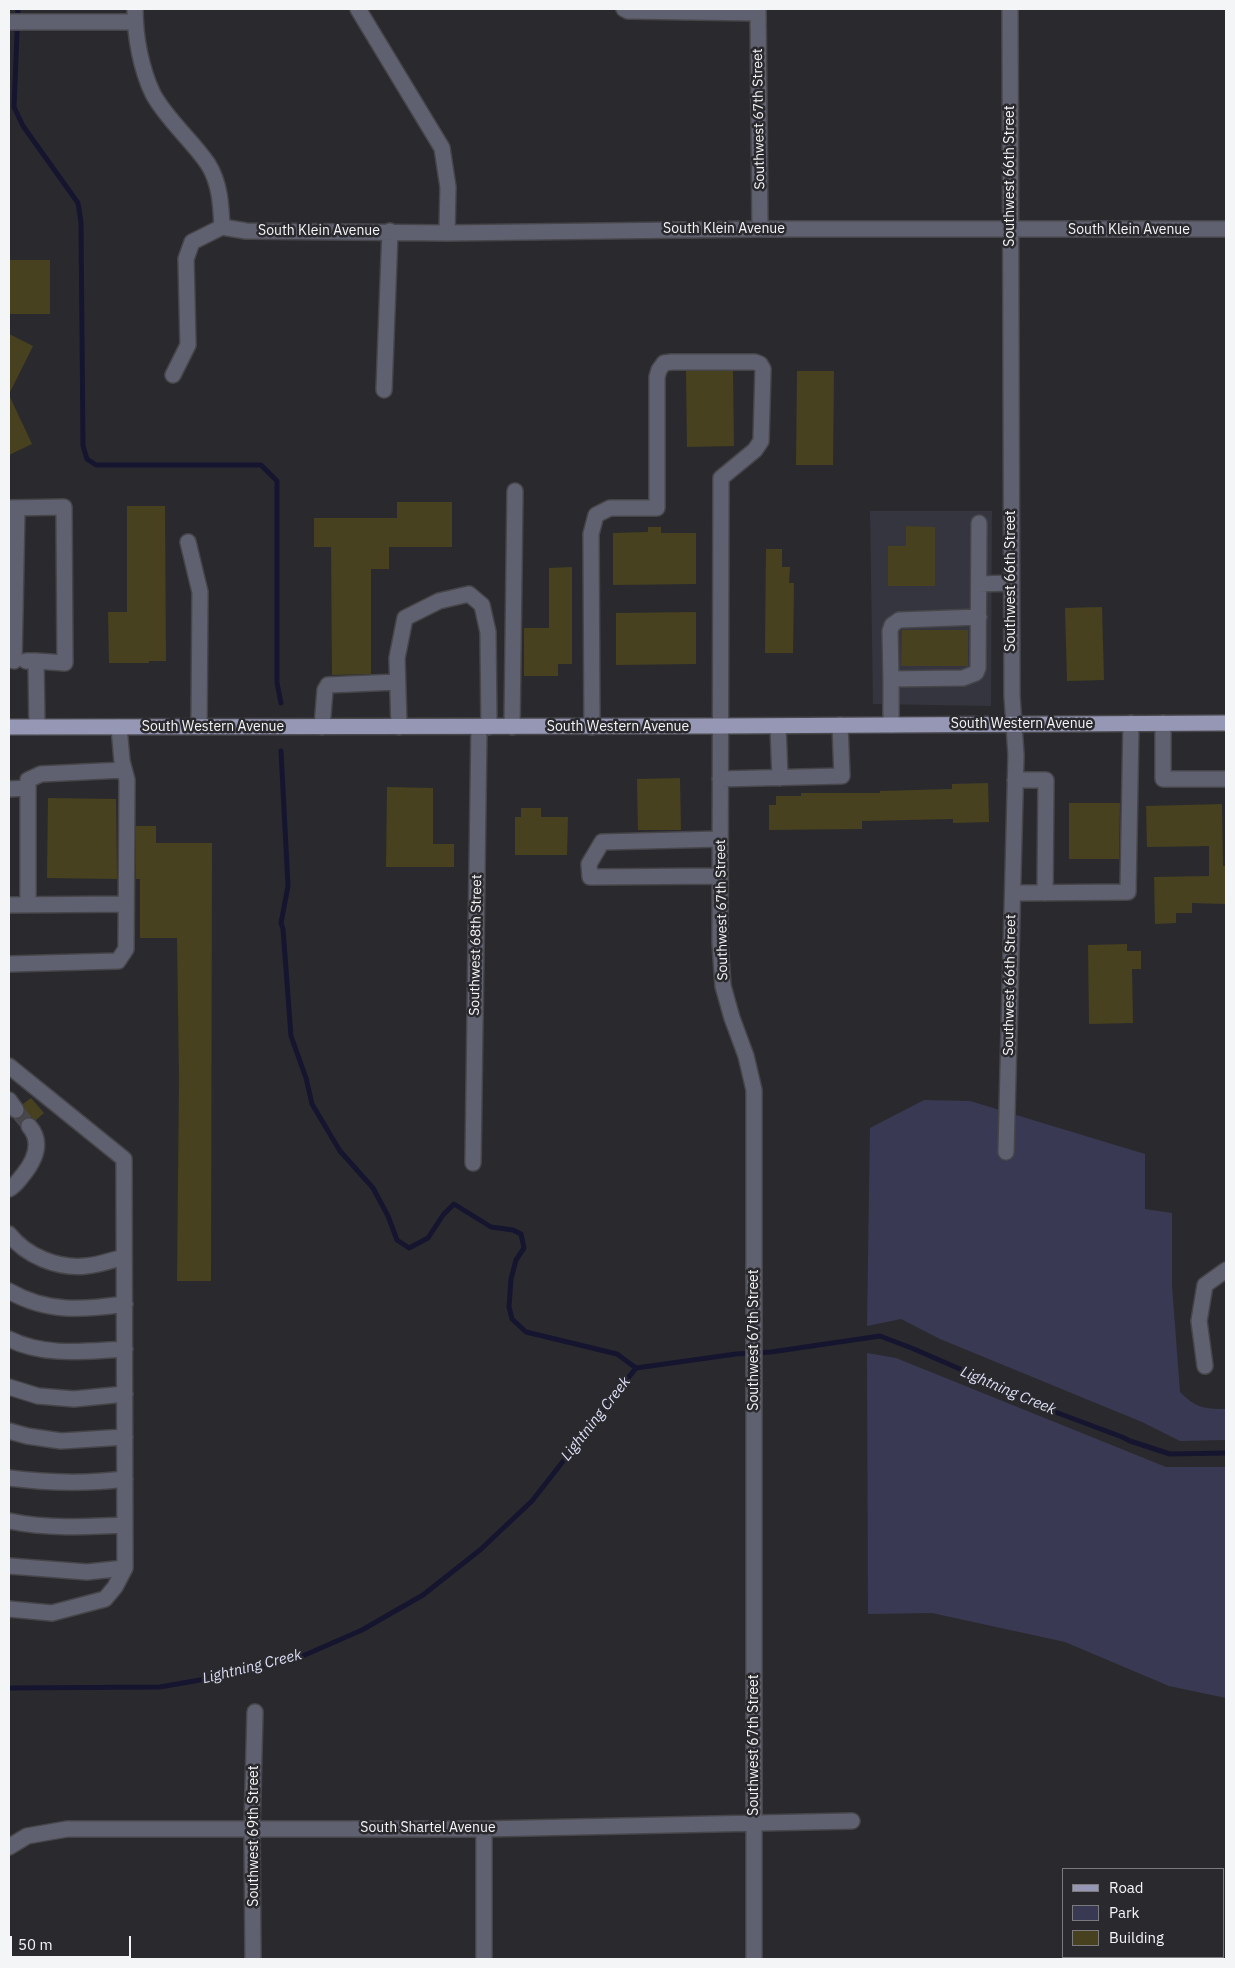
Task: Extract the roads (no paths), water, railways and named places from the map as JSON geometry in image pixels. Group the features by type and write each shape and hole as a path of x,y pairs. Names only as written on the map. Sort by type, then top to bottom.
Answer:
{"main road":[{"name":"South Western Avenue","path":"9,727 840,726 1226,723"}],"street":[{"path":"358,9 442,148 448,187 447,233"},
{"path":"624,9 628,11 758,11"},
{"name":"Southwest 66th Street","path":"1006,1152 1016,780 1012,696 1010,9"},
{"name":"Southwest 67th Street","path":"758,11 760,229"},
{"path":"9,22 135,16 144,74 154,96 208,165 220,193 222,227 192,242 186,259 188,345 172,375"},
{"name":"South Klein Avenue","path":"222,227 246,231 447,233 760,229 1226,229"},
{"path":"384,390 390,231"},
{"name":"Southwest 67th Street","path":"592,726 591,534 596,516 604,510 610,508 657,508 657,378 659,370 664,363 672,362 755,362 760,364 763,369 762,441 755,450 721,478 720,726 720,943 724,986 732,1018 746,1056 754,1090 754,1959"},
{"path":"512,727 515,490"},
{"path":"64,507 65,663 12,661 13,508 64,507"},
{"path":"891,679 963,678 976,673 978,668 978,523"},
{"path":"188,542 200,592 199,727"},
{"path":"979,584 1012,583"},
{"name":"Southwest 68th Street","path":"398,682 397,658 405,618 439,601 470,594 482,605 488,632 473,1163"},
{"path":"891,725 890,631 892,624 899,620 978,617"},
{"path":"36,661 37,727"},
{"path":"322,727 325,690 328,685 398,682 399,727"},
{"path":"1163,723 1163,779 1226,779"},
{"path":"1012,893 1128,892 1131,724"},
{"path":"778,726 780,778"},
{"path":"720,779 842,776 840,726"},
{"path":"9,964 118,961 126,949 127,780 122,760 119,727"},
{"path":"28,905 28,780 42,774 124,770"},
{"path":"1016,780 1046,780 1045,893"},
{"path":"9,789 28,788"},
{"path":"720,839 602,842 589,864 590,877 720,876"},
{"path":"9,905 126,904"},
{"path":"9,1066 124,1159 125,1568 115,1587 105,1599 52,1613 12,1612"},
{"path":"9,1190 30,1166 38,1149 35,1133 29,1126"},
{"path":"9,1234 35,1256 60,1265 86,1266 124,1257"},
{"path":"1204,1366 1199,1321 1204,1285 1226,1270"},
{"path":"9,1291 21,1298 47,1306 79,1310 124,1304"},
{"path":"9,1339 47,1351 79,1352 124,1349"},
{"path":"9,1387 38,1396 74,1399 125,1394"},
{"path":"9,1431 27,1436 61,1441 125,1437"},
{"path":"9,1478 45,1483 86,1484 125,1479"},
{"path":"9,1521 30,1525 70,1528 125,1525"},
{"path":"9,1566 87,1572 125,1568"},
{"name":"Southwest 69th Street","path":"253,1959 252,1828 255,1712"},
{"name":"South Shartel Avenue","path":"9,1847 27,1836 67,1828 484,1828 852,1821"},
{"path":"484,1828 484,1959"}],"waterway":[{"path":"18,9 14,107 23,126 78,203 81,222 83,446 87,459 96,465 261,465 277,481 277,683 281,703"},
{"path":"281,751 288,886 281,923 291,1036 306,1078 312,1104 340,1151 373,1188 388,1216 397,1240 409,1248 428,1238 443,1215 454,1204 491,1227 513,1230 521,1234 524,1248 516,1260 511,1279 509,1307 512,1319 526,1332 617,1354 636,1368"},
{"name":"Lightning Creek","path":"9,1688 160,1687 217,1677 298,1658 362,1630 423,1595 480,1550 532,1501 636,1368 736,1354 771,1352 880,1336 1038,1403 1042,1407 1130,1441 1170,1454 1226,1453"}],"tunnel":[{"path":"16,1110 29,1126"}]}
